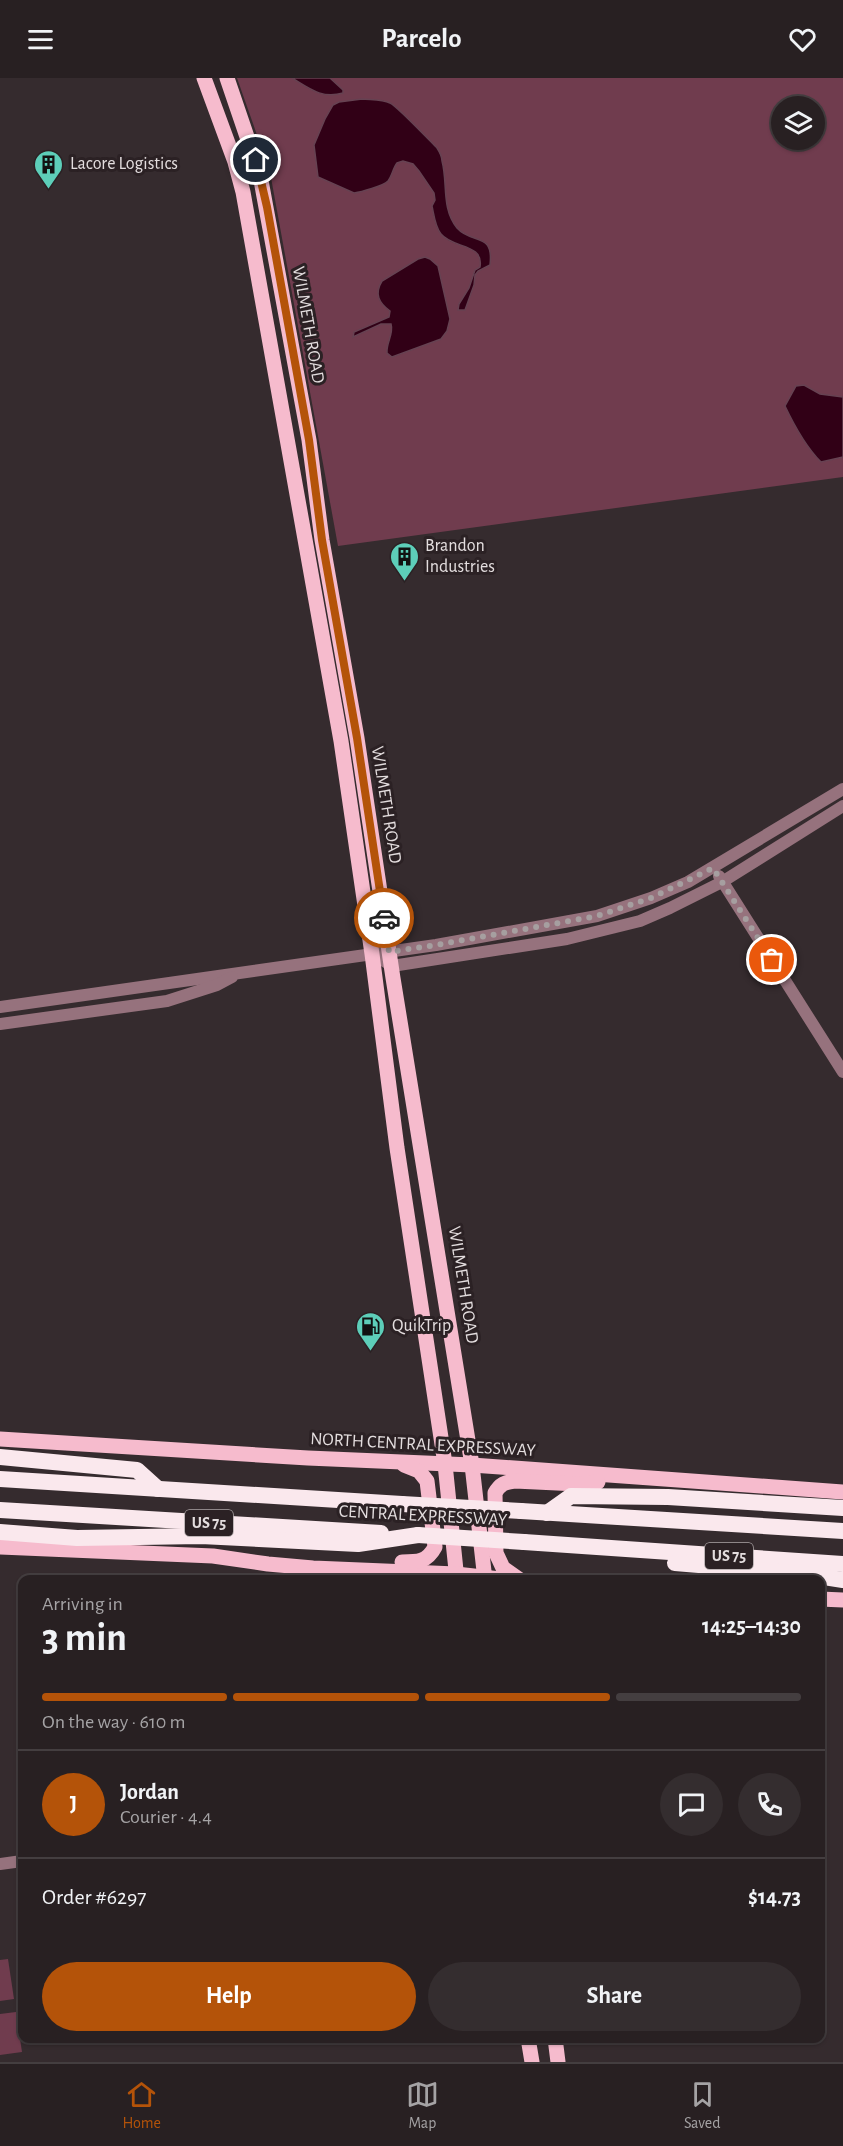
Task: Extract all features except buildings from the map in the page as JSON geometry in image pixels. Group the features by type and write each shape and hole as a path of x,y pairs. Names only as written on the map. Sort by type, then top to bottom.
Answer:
{"highway":[{"path":"0,1457 137,1470 159,1489"},
{"name":"CENTRAL EXPRESSWAY","path":"0,1479 843,1531"},
{"path":"547,1513 571,1496 668,1497 843,1508"},
{"name":"CENTRAL EXPRESSWAY","path":"0,1510 843,1564"},
{"path":"0,1532 77,1538 201,1536 358,1544 418,1535"},
{"path":"616,1549 681,1565 811,1575"},
{"path":"825,1577 843,1580"}],"main road":[{"name":"WILMETH ROAD","path":"204,78 239,175 341,741 397,1148 445,1464 456,1575"},
{"name":"WILMETH ROAD","path":"227,78 260,176 309,440 328,578 357,738 390,959 472,1465 485,1575"},
{"path":"313,581 328,578"},
{"path":"397,1148 420,1146"},
{"path":"420,1302 429,1302 440,1308 452,1377 462,1404"},
{"name":"NORTH CENTRAL EXPRESSWAY","path":"0,1439 399,1463 472,1465 843,1492"},
{"path":"313,1568 360,1561 421,1562 431,1555 435,1547 427,1481 419,1471 399,1463"},
{"path":"513,1575 503,1568 496,1553 495,1493 500,1486 515,1480 578,1484 640,1479"},
{"path":"0,1547 213,1556 313,1568 424,1575"},
{"path":"825,1599 843,1600"},
{"path":"529,2043 532,2062"},
{"path":"556,2043 558,2062"}],"street":[{"path":"390,959 436,945 597,916 651,898 713,868 843,789"},
{"path":"0,1007 372,954 390,959 585,936 640,921 722,882 843,806"},
{"path":"713,868 843,1072"},
{"path":"0,1024 167,1001 217,985 242,972"},
{"path":"0,1864 18,1862"}],"shaded area":[{"path":"237,78 843,78 843,477 338,546 270,172"},
{"path":"292,78 330,78 343,90 343,93 322,94"},
{"path":"362,99 390,103 437,148 442,159 447,204 452,220 463,233 481,240 489,247 490,265 475,275 465,310 458,310 459,304 469,288 475,270 480,267 480,259 473,250 446,239 441,234 432,206 435,200 434,193 413,164 403,161 397,163 388,181 354,193 318,177 314,145 325,119 333,105"},
{"path":"425,257 438,266 450,319 447,331 441,339 392,357 387,353 392,331 391,324 381,324 353,337 354,332 389,317 390,311 383,305 378,294 382,281"},
{"path":"804,385 820,394 843,397 843,457 821,462 805,443 792,421 785,406 796,386"},
{"path":"8,1959 14,1999 0,2001 0,1960"},
{"path":"16,2012 18,2043 21,2043 22,2052 0,2055 0,2014"}],"way so far":[{"path":"384,918 389,952 436,945 597,916 651,898 713,868 772,960"}],"place":[{"name":"Lacore Logistics","path":"49,190"},
{"name":"Brandon Industries","path":"404,582"},
{"name":"QuikTrip","path":"371,1352"}],"route":[{"path":"256,160 267,207 309,440 322,540 357,738 384,918"}]}
